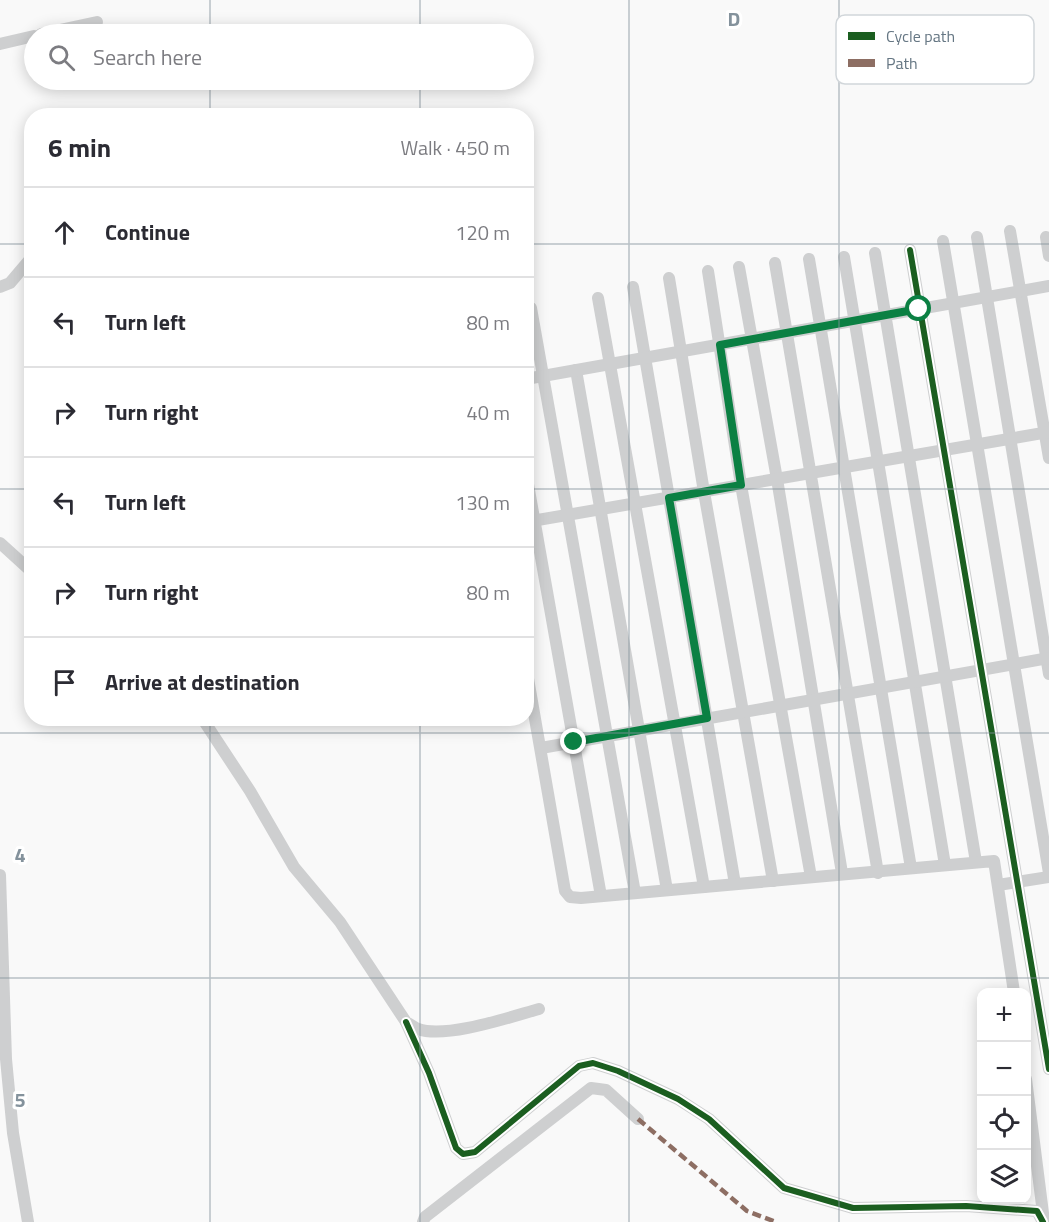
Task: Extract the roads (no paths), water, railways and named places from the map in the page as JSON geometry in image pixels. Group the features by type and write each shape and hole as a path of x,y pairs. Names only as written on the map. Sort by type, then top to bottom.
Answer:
{"street":[{"path":"88,24 97,22"},
{"path":"0,44 24,38"},
{"path":"1010,231 1047,433 1049,458"},
{"path":"977,237 1049,674"},
{"path":"1046,237 1049,256"},
{"path":"943,241 1049,875 998,885"},
{"path":"910,250 1049,1069"},
{"path":"875,253 976,862"},
{"path":"844,257 945,865"},
{"path":"809,260 911,868"},
{"path":"775,263 878,872"},
{"path":"0,287 10,283 24,266"},
{"path":"739,267 777,479 842,873"},
{"path":"708,271 741,485 811,877"},
{"path":"669,278 704,492 774,881"},
{"path":"534,378 1049,286"},
{"path":"633,287 735,884"},
{"path":"598,298 704,887"},
{"path":"534,325 635,893"},
{"path":"576,370 667,890"},
{"path":"534,521 1047,433"},
{"path":"534,536 601,896"},
{"path":"0,543 24,565"},
{"path":"540,747 1048,659"},
{"path":"534,713 565,891 570,897 994,861 1013,988"},
{"path":"207,726 250,791 294,867 340,922 406,1022 429,1073 456,1148 463,1154 475,1152 579,1066 593,1063 618,1071 678,1099 709,1119 784,1188 853,1208 966,1206 1037,1211 1044,1222"},
{"path":"0,875 6,1059 15,1144 28,1222"},
{"path":"406,1022 418,1029 434,1031 472,1027 539,1009"},
{"path":"423,1222 425,1217 591,1088 606,1090 638,1119"},
{"path":"1028,1096 1044,1222"}]}
